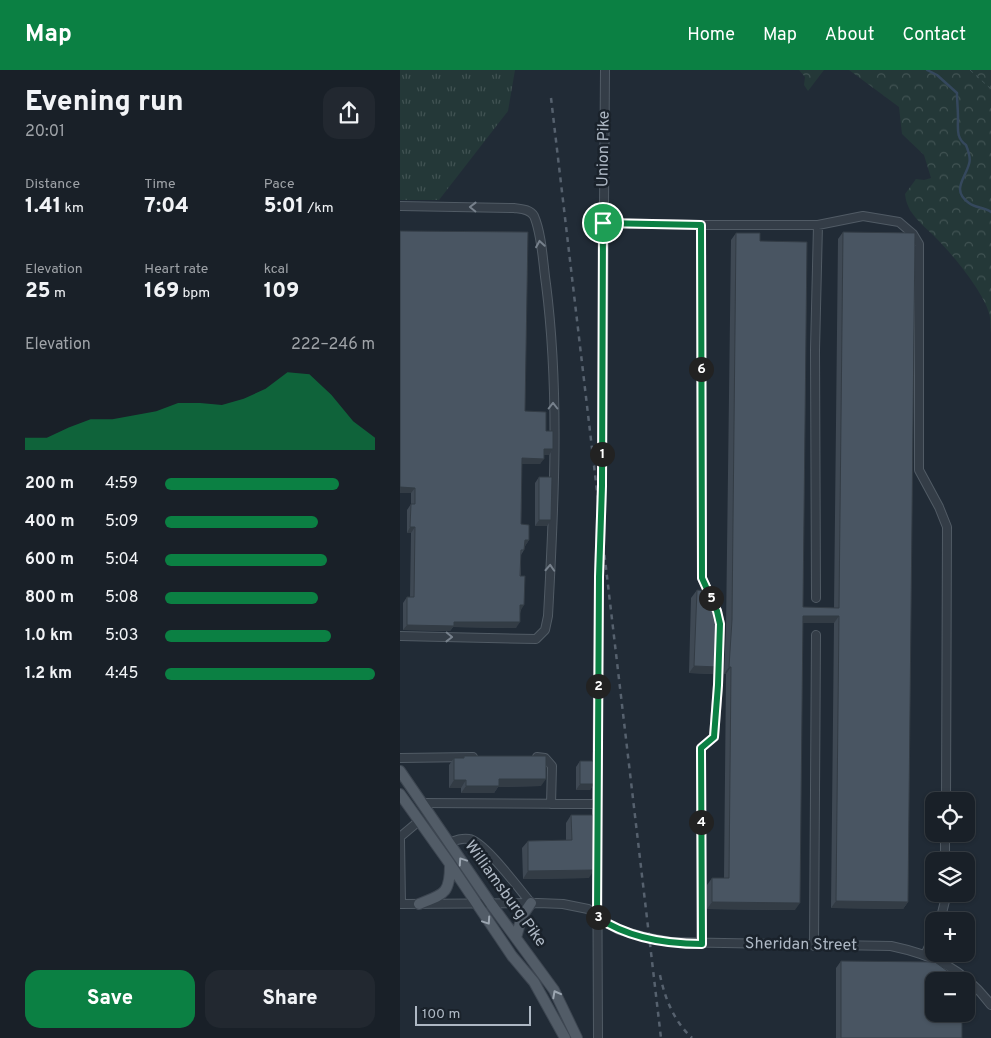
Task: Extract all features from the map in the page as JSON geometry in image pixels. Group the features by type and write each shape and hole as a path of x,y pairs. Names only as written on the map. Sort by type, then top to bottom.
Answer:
{"main road":[{"name":"Williamsburg Pike","path":"400,771 491,904 554,990 576,1038"},
{"name":"Williamsburg Pike","path":"400,794 512,956 534,982 565,1038"},
{"path":"419,904 440,896 447,890 450,878 450,864"},
{"path":"516,938 522,916 531,903"}],"street":[{"name":"Union Pike","path":"598,1038 597,804 599,577 602,486 605,70"},
{"path":"400,206 514,208 527,210 534,216 539,236 554,358 554,428 553,517 548,616 545,630 536,639 400,636"},
{"path":"603,223 818,225 863,216 899,222 913,234 919,244 919,470 939,507 947,527 946,792"},
{"path":"701,225 702,578 717,611 720,624 714,737 701,748 702,944"},
{"path":"816,598 815,350 818,225"},
{"path":"814,946 816,635"},
{"path":"400,758 485,757"},
{"path":"530,757 545,758 552,766 551,804"},
{"path":"423,803 597,804"},
{"path":"401,904 400,839 419,821"},
{"path":"450,843 456,840 469,839 486,849 531,903"},
{"name":"Sheridan Street","path":"401,904 531,903 576,906 588,910 619,930 671,942 891,946 925,955"},
{"name":"Sheridan Street","path":"939,962 958,971 982,993 991,1005"}],"path":[{"path":"970,70 991,89"}],"green space":[{"path":"400,70 515,70 508,111 439,200 400,200"},
{"path":"799,70 824,70 808,91 804,85 805,77"},
{"path":"849,70 991,70 991,333 989,313 981,295 952,255 913,214 906,201 905,194 916,179 924,180 931,178 924,155 902,134 899,107"}],"building":[{"path":"400,231 528,232 525,411 546,412 546,431 553,431 553,449 544,449 544,459 522,458 521,524 529,525 529,540 525,540 524,550 521,550 520,576 525,576 524,605 520,605 520,622 454,622 454,626 407,625 407,597 414,597 415,527 410,527 411,504 415,504 415,488 400,487"},
{"path":"843,232 915,233 908,902 836,901 839,616 803,616 800,903 712,902 712,878 729,878 731,667 729,667 732,620 736,233 760,233 760,241 807,242 803,607 839,608"},
{"path":"539,477 552,477 551,520 539,520"},
{"path":"697,590 710,591 714,599 714,620 719,620 718,667 694,666"},
{"path":"464,756 546,756 546,779 499,779 499,786 466,786 466,780 454,780 454,758 464,758"},
{"path":"580,761 594,761 594,784 580,784"},
{"path":"571,815 593,815 594,870 528,871 528,841 572,840"},
{"path":"841,961 935,962 949,972 925,972 925,1022 962,1022 962,1038 841,1038"}],"waterway":[{"path":"927,70 937,75 957,93 958,133 966,145 970,160 961,184 961,194 971,205 991,212"}],"railway":[{"path":"551,98 661,1038"},
{"path":"660,975 675,1017 692,1038"}],"route":[{"path":"603,223 701,225 702,578 717,611 720,624 714,737 701,748 702,944 671,942 641,937 619,930 597,917 603,223"}]}
